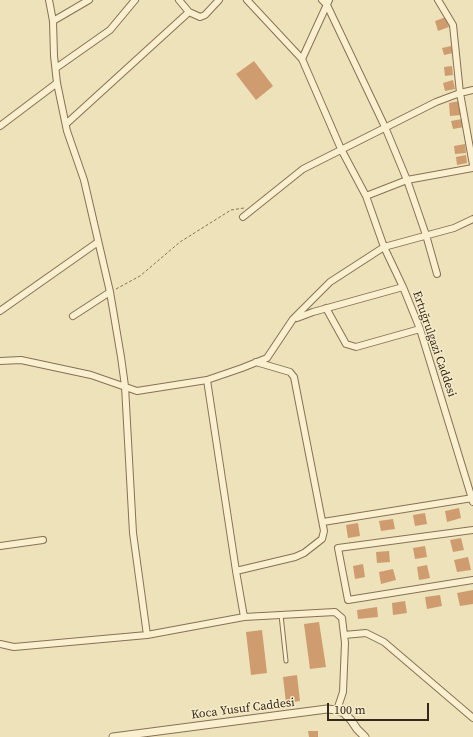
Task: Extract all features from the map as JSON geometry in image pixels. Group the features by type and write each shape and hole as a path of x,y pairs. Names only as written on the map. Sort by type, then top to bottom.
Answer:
{"street":[{"path":"49,0 53,21 57,83 66,124 84,180 110,292 121,357 125,386 133,533 147,635"},
{"path":"53,21 70,13 89,0"},
{"path":"56,68 110,30 135,0"},
{"path":"179,0 189,12 200,17 205,15 219,0"},
{"name":"Ertuğrulgazi Caddesi","path":"247,0 302,59 341,149 366,196 384,247 403,287 420,329 473,499"},
{"path":"322,0 328,3 408,180 437,274"},
{"path":"438,0 453,25 460,93 473,165"},
{"path":"302,59 328,3"},
{"path":"66,124 189,12"},
{"path":"0,126 57,83"},
{"path":"243,217 303,169 436,102 473,90"},
{"path":"366,196 408,180 473,168"},
{"path":"0,361 21,360 91,375 136,391 207,380 267,358 293,319 330,282 384,247 454,228 473,219"},
{"path":"0,311 98,242"},
{"path":"293,319 326,308 403,287"},
{"path":"72,316 110,292"},
{"path":"326,308 346,344 356,347 420,329"},
{"path":"236,571 295,557 304,553 322,539 324,531 294,377 290,372 256,362"},
{"path":"207,380 244,617"},
{"path":"323,522 473,499"},
{"path":"473,530 338,548 348,600 473,580"},
{"path":"0,546 43,540"},
{"path":"0,644 14,647 147,635 244,617 335,612 342,618 345,643 343,692 336,710 344,713 365,737"},
{"path":"344,635 366,633 384,642 473,718"},
{"name":"Koca Yusuf Caddesi","path":"113,737 327,709 336,710"}],"lane":[{"path":"281,615 286,661"}],"path":[{"path":"110,292 140,276 180,242 226,213 240,208 252,210"}],"building":[{"path":"446,17 449,27 438,31 435,21"},
{"path":"451,46 453,53 444,55 442,48"},
{"path":"254,61 273,86 256,100 236,74"},
{"path":"452,66 453,75 445,76 444,67"},
{"path":"453,80 455,89 445,91 443,83"},
{"path":"459,101 461,115 450,116 449,103"},
{"path":"462,119 464,127 453,129 451,121"},
{"path":"465,144 466,153 455,154 454,146"},
{"path":"466,155 467,163 457,165 456,157"},
{"path":"459,508 461,518 447,522 445,511"},
{"path":"425,513 427,524 415,526 413,515"},
{"path":"393,519 395,529 381,531 379,521"},
{"path":"358,523 360,536 348,538 346,525"},
{"path":"461,538 464,550 453,552 450,540"},
{"path":"425,546 427,557 415,559 413,548"},
{"path":"389,551 390,562 377,563 376,552"},
{"path":"468,557 471,570 457,572 454,560"},
{"path":"363,564 365,577 355,579 353,566"},
{"path":"427,565 430,578 419,580 417,567"},
{"path":"393,569 396,580 381,584 379,572"},
{"path":"473,590 473,604 460,606 457,593"},
{"path":"440,595 442,606 427,609 425,597"},
{"path":"405,601 407,613 393,615 392,603"},
{"path":"377,607 378,617 358,619 357,610"},
{"path":"319,622 326,667 310,669 304,624"},
{"path":"262,630 267,673 251,675 246,632"},
{"path":"297,675 300,701 286,703 283,677"},
{"path":"308,731 318,731 318,737 309,737"}]}
